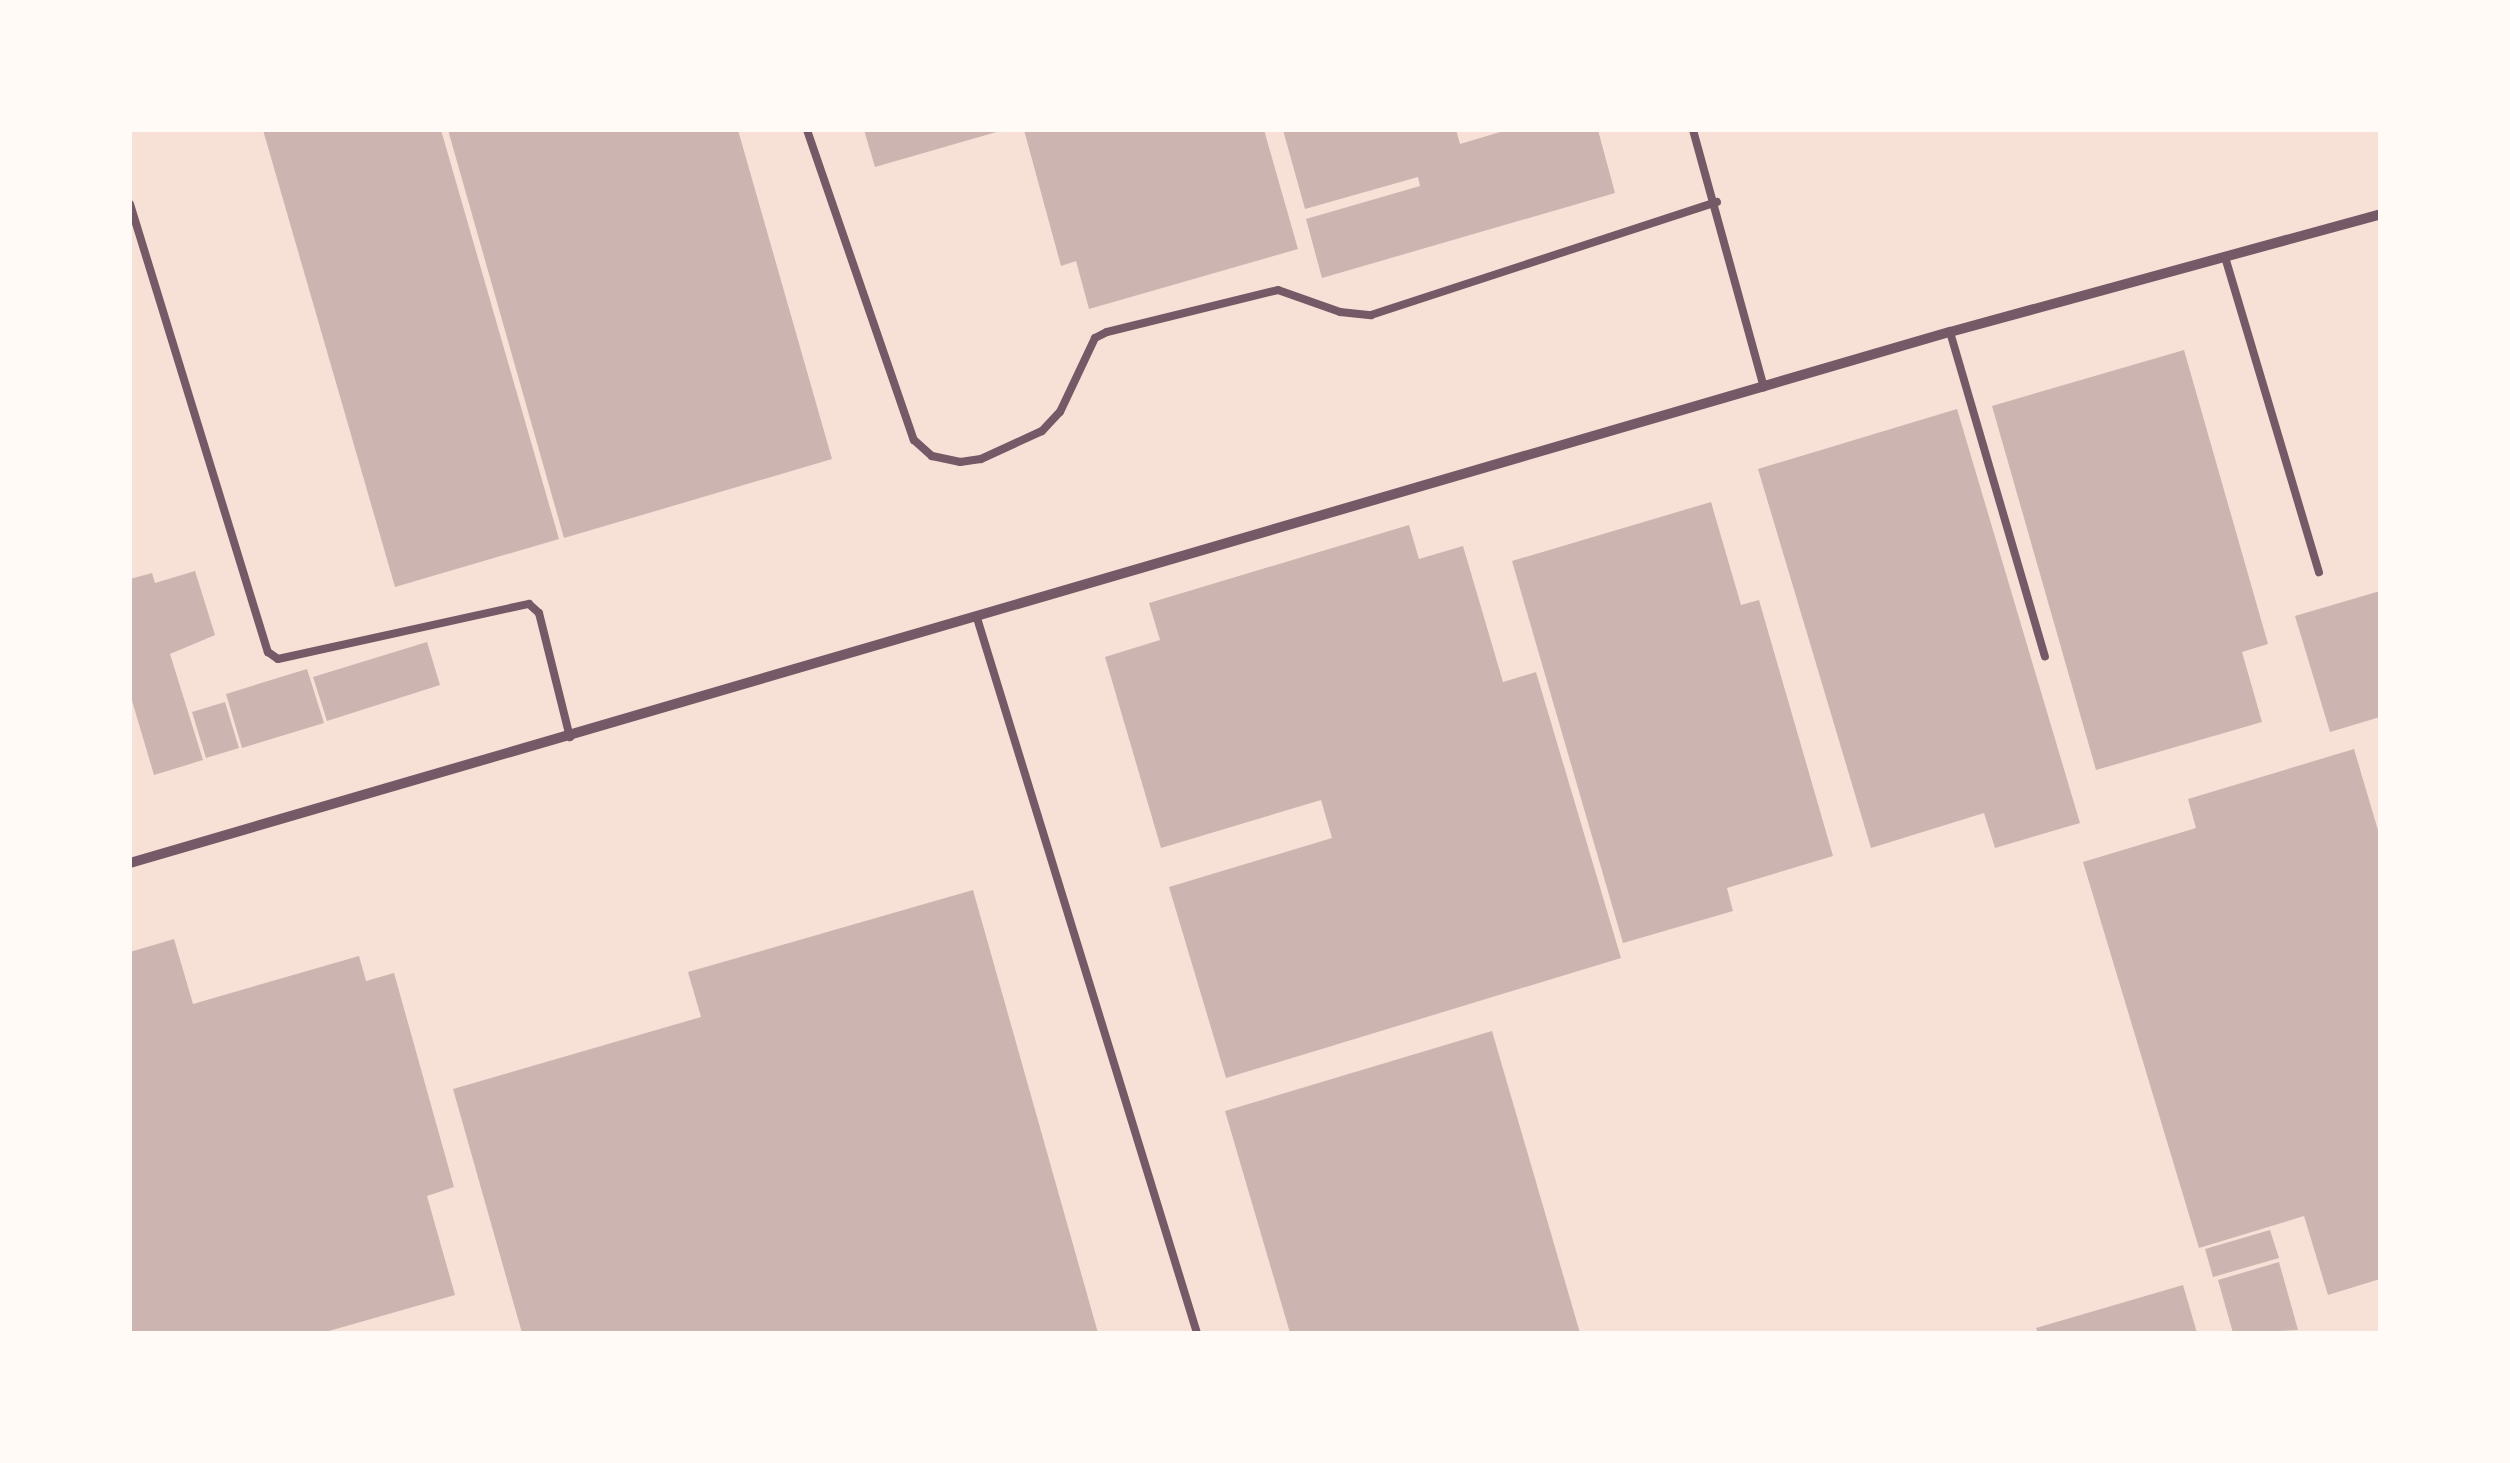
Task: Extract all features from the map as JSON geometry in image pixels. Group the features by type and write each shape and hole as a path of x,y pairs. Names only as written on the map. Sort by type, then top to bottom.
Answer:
{"street":[{"path":"130,863 1950,332 2380,214"}],"lane":[{"path":"807,130 914,440 932,456 960,462 981,459 1042,431 1060,412 1095,338 1107,332 1278,290 1340,312 1371,315 1716,202"},
{"path":"1693,130 1764,387"},
{"path":"130,204 268,652 278,659 529,604 539,613 570,736"},
{"path":"2224,256 2318,572"},
{"path":"1950,332 2045,656"},
{"path":"977,618 1196,1333"}],"building":[{"path":"263,130 441,130 559,539 395,587"},
{"path":"448,130 738,130 832,459 564,538"},
{"path":"864,130 1000,130 1000,131 875,167"},
{"path":"1024,130 1264,130 1298,249 1089,309 1076,261 1061,266"},
{"path":"1283,130 1456,130 1460,144 1507,130 1598,130 1615,193 1322,278 1306,219 1420,186 1418,177 1305,209"},
{"path":"2184,350 2268,644 2242,652 2262,722 2096,770 1992,406"},
{"path":"1957,409 2080,823 1995,848 1984,813 1871,848 1758,469"},
{"path":"1711,502 1741,605 1759,600 1833,856 1727,888 1733,911 1623,943 1512,561"},
{"path":"1409,525 1419,559 1463,546 1503,682 1536,672 1621,958 1226,1078 1169,887 1332,838 1321,800 1161,848 1105,657 1160,640 1149,603"},
{"path":"195,571 215,635 170,654 203,760 154,775 130,694 130,579 152,573 155,583"},
{"path":"2380,591 2380,717 2330,732 2295,616"},
{"path":"427,642 440,685 327,721 313,677"},
{"path":"307,669 324,723 242,748 226,694"},
{"path":"225,702 239,748 206,758 192,712"},
{"path":"2354,749 2380,837 2380,1279 2328,1295 2304,1216 2199,1248 2083,862 2196,828 2188,799"},
{"path":"973,890 1098,1333 522,1333 453,1089 701,1017 688,972"},
{"path":"174,939 193,1004 359,956 366,981 394,973 454,1187 427,1196 455,1295 322,1333 130,1333 130,952"},
{"path":"1492,1031 1580,1333 1290,1333 1225,1111"},
{"path":"2270,1230 2279,1258 2213,1277 2205,1249"},
{"path":"2279,1262 2298,1330 2233,1333 2218,1280"},
{"path":"2183,1285 2197,1333 2038,1333 2036,1328"}]}
